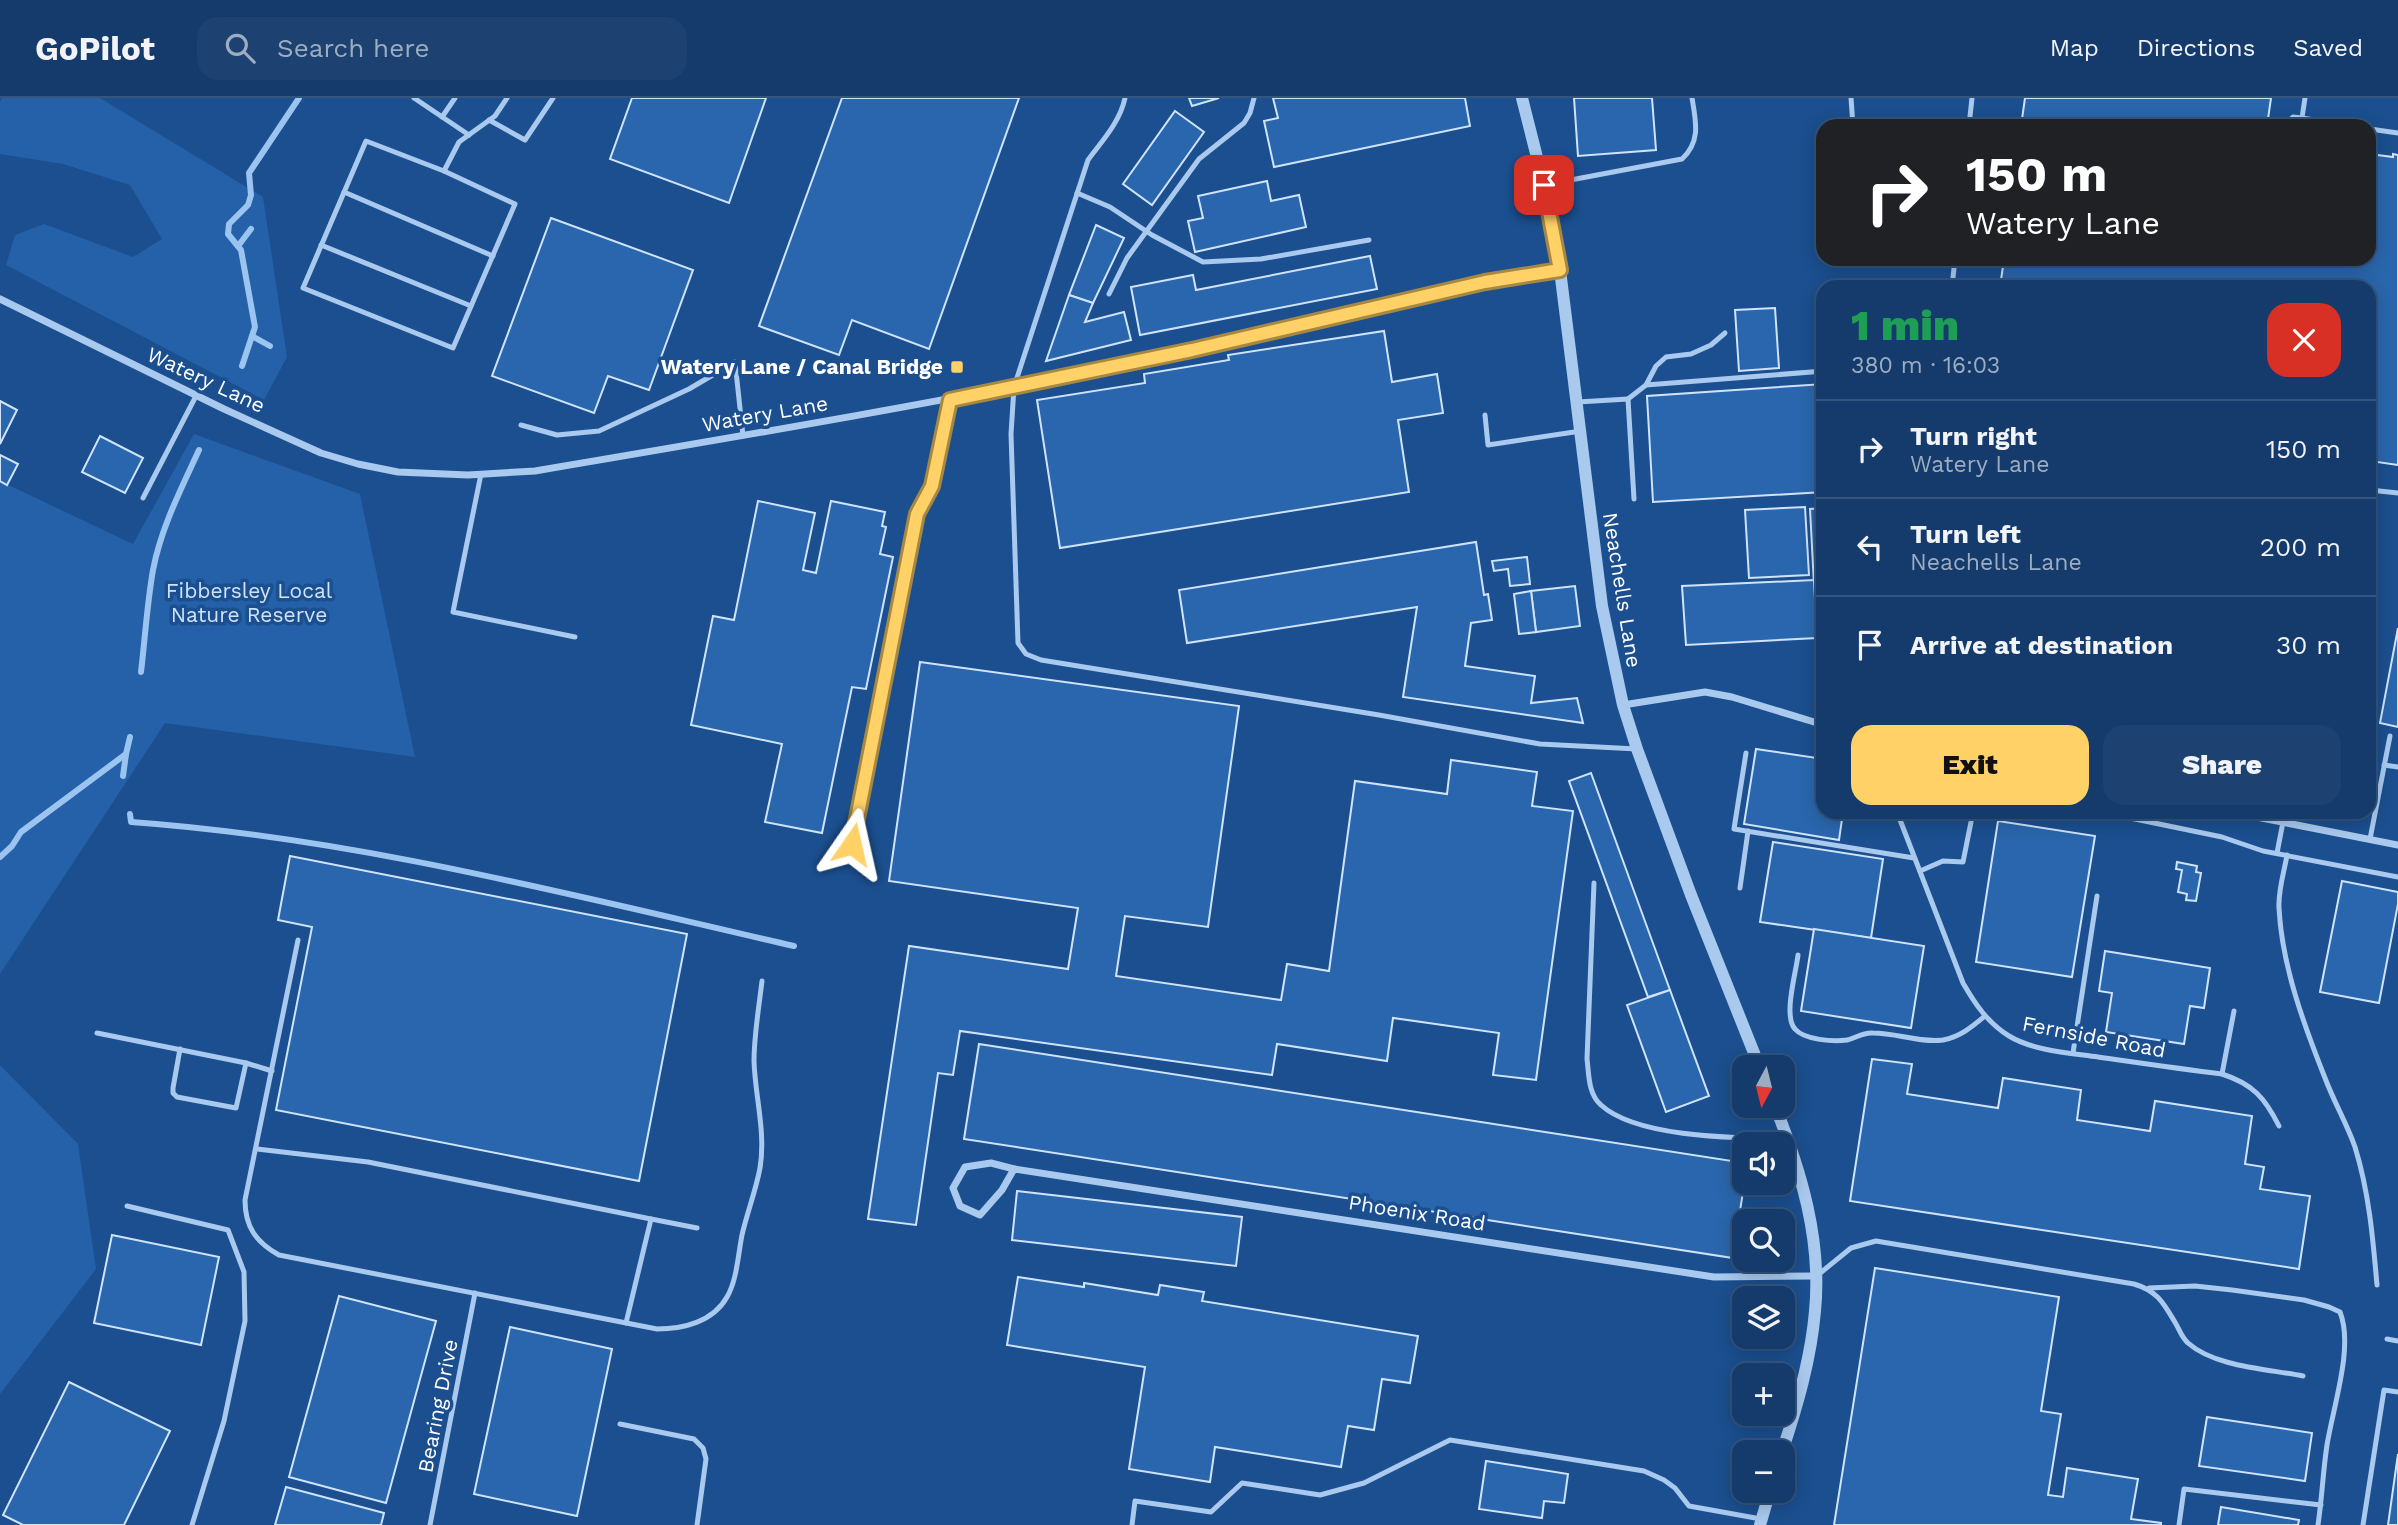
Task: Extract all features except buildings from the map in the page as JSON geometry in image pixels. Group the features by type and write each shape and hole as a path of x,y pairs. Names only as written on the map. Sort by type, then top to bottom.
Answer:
{"street":[{"name":"Neachells Lane","path":"1522,98 1544,185 1560,270 1602,606 1623,705 1691,895 1755,1055"},
{"name":"Watery Lane","path":"0,299 195,396 321,453 398,472 481,474 535,471 950,400 1192,350 1485,282 1560,270"},
{"path":"1623,705 1705,692 1732,697 1816,723"},
{"path":"2267,819 2398,845"},
{"path":"1786,1440 1805,1374 1815,1311 1816,1276 1808,1203 1795,1159"},
{"name":"Phoenix Road","path":"1014,1169 1002,1190 980,1215 960,1206 953,1188 965,1167 991,1163 1014,1169 1714,1277 1816,1276"},
{"path":"1760,1522 1766,1503"}],"lane":[{"path":"414,98 469,135"},
{"path":"442,117 455,98"},
{"path":"444,171 459,142 495,116 507,98"},
{"path":"489,120 525,140 553,98"},
{"path":"1125,98 1110,132 1088,160 1014,387 1011,434 1018,643 1026,654 1041,660 1541,744 1637,749"},
{"path":"1109,294 1127,258 1199,159 1244,123 1254,98"},
{"path":"1544,185 1682,159 1696,139 1697,124 1692,98"},
{"path":"1851,98 1852,119"},
{"path":"1970,119 1972,98"},
{"path":"2302,118 2305,98"},
{"path":"2291,119 2308,119"},
{"path":"2376,130 2398,134"},
{"path":"366,141 444,171 515,204 453,348 303,288 366,141"},
{"path":"344,192 493,256"},
{"path":"1077,193 1110,207 1147,232 1203,262 1261,259 1369,240"},
{"path":"321,245 471,306"},
{"path":"1578,402 1628,399 1646,385 1656,366 1665,357 1691,354 1711,345 1726,333"},
{"path":"521,425 556,435 600,431 689,389 735,362 743,436"},
{"path":"1646,385 1816,372"},
{"path":"142,498 195,396"},
{"path":"1628,399 1634,499"},
{"path":"852,844 917,514 932,486 950,400"},
{"path":"1485,415 1488,445 1581,431"},
{"path":"481,474 453,612 575,637"},
{"path":"2376,491 2398,493"},
{"path":"2376,807 2390,736"},
{"path":"1746,753 1734,829 1914,858"},
{"path":"2384,765 2398,767"},
{"name":"Fernside Road","path":"1900,819 1963,983 1985,1016 2010,1036 2031,1045 2222,1074 2239,1080 2255,1090 2269,1106 2279,1126"},
{"path":"2135,819 2222,837 2277,853 2398,877"},
{"path":"2370,839 2374,819"},
{"path":"1920,871 1943,861 1963,862 1971,822"},
{"path":"2277,853 2283,822"},
{"path":"1740,888 1748,831"},
{"path":"2287,855 2279,906 2284,952 2306,1027 2354,1146 2361,1171 2368,1203 2377,1285"},
{"path":"1594,883 1587,1059 1593,1094 1600,1104 1629,1122 1732,1138"},
{"path":"2073,1053 2097,895"},
{"path":"298,940 245,1200 249,1228 257,1239 279,1255 657,1329 674,1329 693,1324 708,1317 727,1298 760,1167 759,1099 754,1062 762,981"},
{"path":"1798,955 1789,1012 1796,1031 1805,1036 1850,1040 1871,1032 1925,1040 1945,1040 1966,1031 1985,1016"},
{"path":"2222,1074 2234,1011"},
{"path":"97,1033 246,1062 272,1071"},
{"path":"180,1049 173,1088 177,1097 236,1108 246,1062"},
{"path":"257,1149 368,1162 697,1228"},
{"path":"127,1206 228,1230 244,1272 245,1321 224,1421 191,1525"},
{"path":"626,1323 651,1219"},
{"path":"1816,1276 1851,1248 1876,1241 2149,1288 2195,1286 2304,1300 2340,1312 2345,1324 2343,1357 2327,1446 2318,1525"},
{"path":"2149,1288 2159,1297 2185,1341 2198,1351 2219,1360 2303,1376"},
{"name":"Bearing Drive","path":"430,1525 475,1293"},
{"path":"2387,1339 2398,1341"},
{"path":"2363,1525 2384,1390 2398,1392"},
{"path":"620,1424 694,1439 703,1448 705,1459 697,1525"},
{"path":"1132,1525 1135,1501 1210,1512 1242,1483 1320,1494 1364,1483 1450,1440 1644,1471 1675,1488 1689,1506 1760,1522"},
{"path":"2179,1525 2183,1489 2321,1505"}],"green space":[{"path":"2,98 100,98 263,197 287,357 264,400 6,265 15,235 44,224 133,257 162,239 130,185 63,164 0,154"},
{"name":"Fibbersley Local Nature Reserve","path":"194,434 360,494 415,757 165,723 0,974 0,481 133,544"},
{"path":"0,1065 78,1144 96,1269 0,1394"}],"waterway":[{"path":"242,366 255,327 241,250 228,234 229,224 248,205 251,195 249,173 299,98"},
{"path":"238,246 251,229"},
{"path":"252,336 270,346"},
{"path":"141,672 149,596 157,554 172,509 199,450"},
{"path":"0,857 12,846 21,832 126,754 130,737"},
{"path":"123,776 126,754"},
{"path":"130,814 131,822 298,841 464,871 794,946"}],"place":[{"name":"Watery Lane / Canal Bridge","path":"957,367"}],"route":[{"path":"852,844 917,514 932,486 950,400 1192,350 1485,282 1560,270 1544,185"}]}
